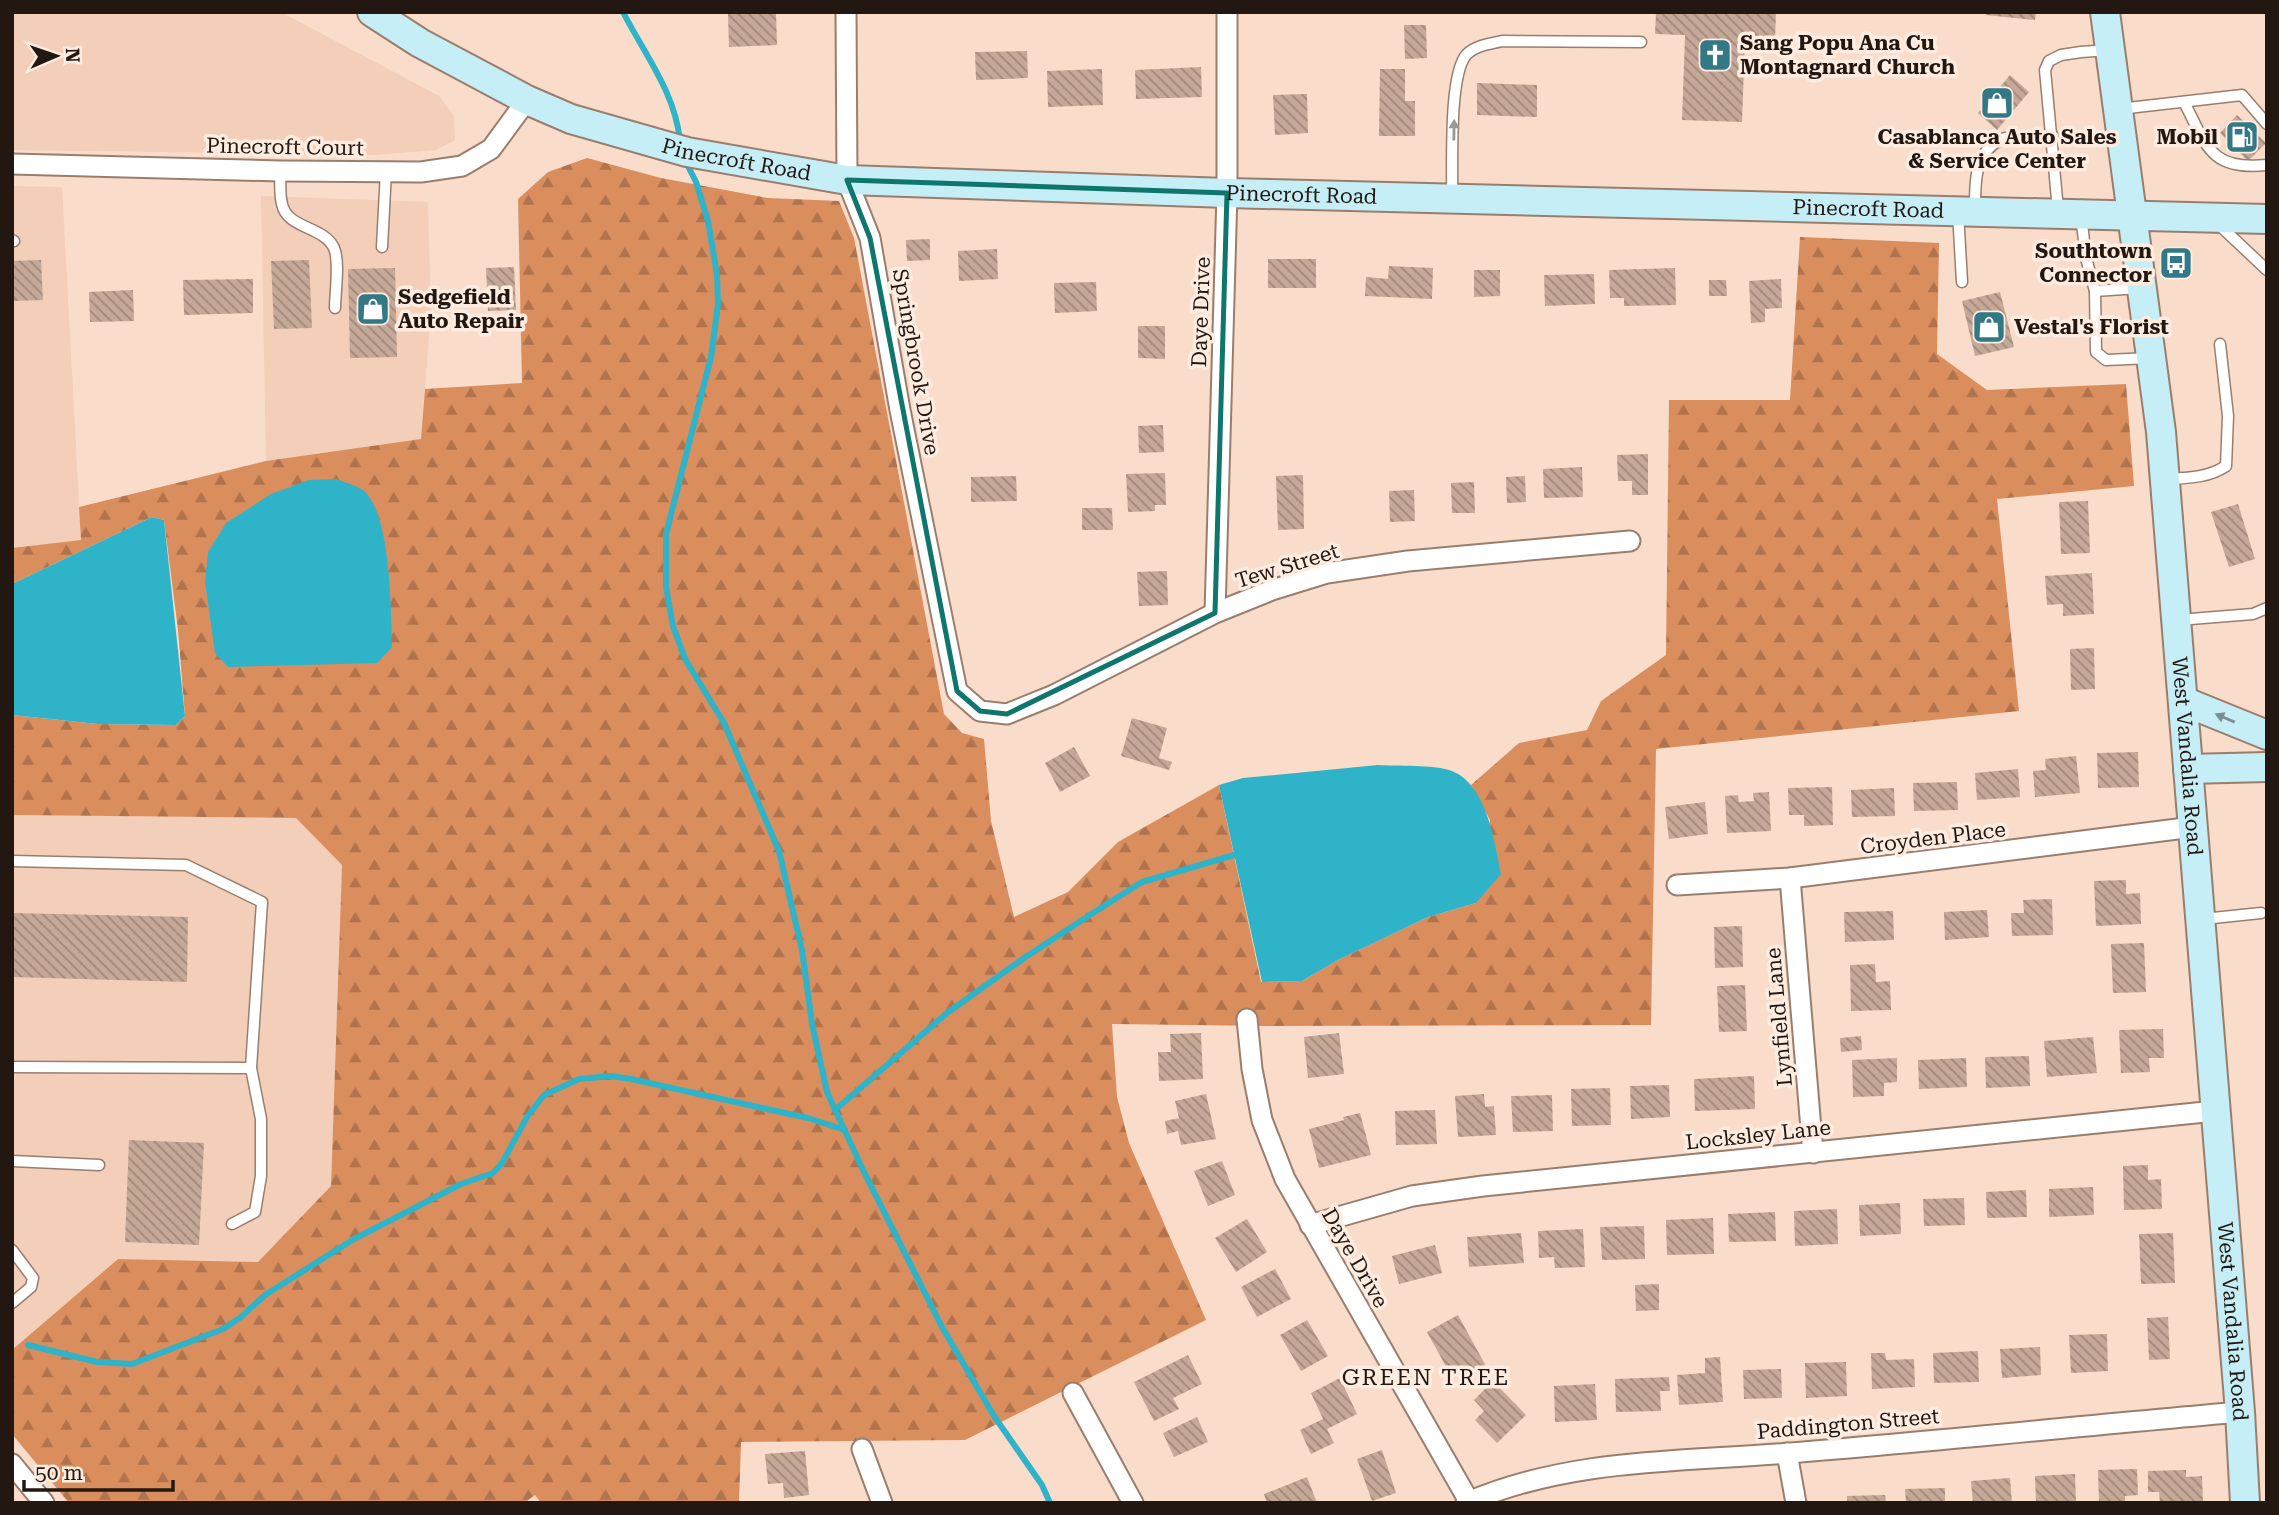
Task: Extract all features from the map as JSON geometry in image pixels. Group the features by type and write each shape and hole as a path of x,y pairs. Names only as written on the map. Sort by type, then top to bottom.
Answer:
{"street":[{"name":"Pinecroft Road","path":"372,12 420,43 527,100 571,119 687,152 848,180 1227,193 2267,219"},
{"name":"Springbrook Drive","path":"846,12 848,180 870,238 900,410 957,691 980,710"},
{"name":"Daye Drive","path":"1215,613 1227,193 1227,12"},
{"name":"West Vandalia Road","path":"2105,12 2134,216 2165,479 2240,1412 2245,1503"},
{"name":"Pinecroft Court","path":"12,164 421,172 462,166 491,149 527,100"},
{"name":"Tew Street","path":"980,710 1007,714 1042,700 1215,613 1272,590 1327,573 1408,561 1630,541"},
{"path":"2183,701 2267,736"},
{"path":"2189,769 2267,767"},
{"name":"Croyden Place","path":"1677,885 1790,878 2193,827"},
{"name":"Lynfield Lane","path":"1790,878 1812,1153"},
{"name":"Daye Drive","path":"1247,1019 1252,1069 1262,1120 1285,1179 1468,1502"},
{"name":"Locksley Lane","path":"1310,1225 1412,1196 1483,1185 2215,1111"},
{"path":"1073,1394 1133,1503"},
{"name":"Paddington Street","path":"1468,1502 1507,1486 1565,1471 1642,1462 1787,1453 2240,1412"},
{"path":"862,1449 882,1503"},
{"path":"1787,1453 1796,1503"},
{"path":"12,1464 44,1503"}],"lane":[{"path":"1452,198 1457,75 1466,55 1480,46 1502,41 1641,42"},
{"path":"2110,50 2061,55 2049,61 2045,70 2053,136 2070,215 2095,291 2096,352 2106,360 2152,358"},
{"path":"2118,109 2242,95 2267,124"},
{"path":"2184,102 2209,150 2231,165 2267,165"},
{"path":"1962,282 1967,212 1982,155 2003,139 2053,136"},
{"path":"280,171 282,205 286,214 328,240 334,247 335,308"},
{"path":"382,247 386,171"},
{"path":"2211,218 2267,270"},
{"path":"2095,291 2143,288"},
{"path":"2165,479 2200,477 2216,473 2226,466 2228,416 2220,344"},
{"path":"2176,621 2253,614 2267,608"},
{"path":"12,861 186,865 262,902 251,1068 261,1119 261,1176 255,1212 232,1224"},
{"path":"2200,919 2261,913"},
{"path":"12,1066 251,1068"},
{"path":"12,1161 100,1165"},
{"path":"12,1250 33,1278 31,1287 12,1304"}],"highlighted area":[{"path":"847,180 1227,193 1215,613 1007,714 980,711 957,691 870,238"}],"shaded area":[{"path":"12,12 281,12 439,96 454,116 455,140 436,150 374,155 12,150"},
{"path":"12,186 62,187 81,540 12,548"},
{"path":"261,196 428,202 431,311 421,439 266,461"},
{"path":"12,815 296,818 342,864 331,1186 258,1262 118,1259 12,1350"}],"green space":[{"path":"587,158 661,178 768,198 839,201 854,238 944,714 962,733 984,739 991,821 1014,917 1068,892 1118,842 1219,785 1261,982 1302,981 1338,960 1428,917 1476,903 1490,820 1471,785 1519,743 1587,730 1601,701 1666,655 1669,400 1790,400 1800,237 1939,243 1937,354 1987,390 2126,384 2134,486 1997,499 2019,711 1656,749 1651,1025 1112,1024 1117,1097 1129,1143 1206,1320 965,1440 741,1442 739,1503 541,1503 535,1495 524,1503 69,1503 12,1434 12,1350 118,1259 258,1262 331,1186 342,865 296,818 12,815 12,715 98,724 176,725 185,716 178,630 164,520 152,517 12,584 12,548 81,540 79,507 266,461 421,439 425,389 522,383 518,199 548,172"}],"water":[{"path":"337,479 366,493 380,523 388,566 392,647 377,663 228,667 215,653 205,582 208,552 226,523 271,494 309,480"},
{"path":"152,517 164,520 185,716 176,725 98,724 12,715 12,584"},
{"path":"1378,765 1434,767 1462,776 1472,786 1487,814 1501,874 1476,903 1428,917 1338,960 1302,981 1262,982 1219,785 1243,778"}],"building":[{"path":"776,12 777,45 729,47 728,13"},
{"path":"1656,12 1776,12 1775,40 1745,39 1742,122 1682,120 1685,35 1655,34"},
{"path":"1986,12 2036,12 2035,20 1986,15"},
{"path":"1404,25 1426,25 1427,58 1405,59"},
{"path":"1027,51 1028,78 976,80 975,52"},
{"path":"1201,67 1202,97 1136,99 1135,70"},
{"path":"1102,69 1103,105 1048,107 1047,71"},
{"path":"1380,69 1405,69 1405,101 1415,101 1415,136 1379,136"},
{"path":"2010,75 2029,92 1997,130 1978,113"},
{"path":"1477,83 1537,85 1537,117 1477,115"},
{"path":"1307,94 1308,133 1275,135 1273,95"},
{"path":"2237,115 2266,143 2248,161 2220,133"},
{"path":"930,239 930,260 907,261 906,240"},
{"path":"997,249 998,279 959,281 958,251"},
{"path":"1268,259 1316,259 1316,288 1268,288"},
{"path":"41,260 43,300 12,301 12,261"},
{"path":"309,260 312,328 274,329 271,261"},
{"path":"1389,266 1433,268 1432,299 1365,296 1366,277 1388,279"},
{"path":"514,267 516,310 488,311 486,268"},
{"path":"395,268 397,357 350,358 348,269"},
{"path":"1675,268 1676,305 1624,306 1624,298 1610,298 1609,270"},
{"path":"1474,270 1500,270 1500,296 1474,297"},
{"path":"1594,274 1595,304 1545,306 1544,275"},
{"path":"253,279 253,313 184,315 183,280"},
{"path":"1781,279 1782,308 1765,309 1765,322 1751,323 1749,281"},
{"path":"1709,280 1726,280 1727,296 1709,296"},
{"path":"1096,282 1097,311 1055,313 1054,283"},
{"path":"133,290 134,321 90,322 89,292"},
{"path":"2000,292 2014,347 1975,356 1962,301"},
{"path":"1138,326 1165,326 1165,359 1138,358"},
{"path":"1163,425 1164,452 1139,453 1138,426"},
{"path":"1648,454 1648,495 1632,495 1632,481 1618,481 1617,455"},
{"path":"1582,467 1583,497 1544,498 1543,469"},
{"path":"1165,473 1166,505 1155,505 1155,511 1128,512 1126,474"},
{"path":"1303,475 1304,529 1278,530 1276,476"},
{"path":"1016,476 1017,501 971,502 971,477"},
{"path":"1525,476 1526,502 1507,503 1506,477"},
{"path":"1474,482 1475,513 1452,513 1451,483"},
{"path":"1414,490 1415,521 1390,522 1389,491"},
{"path":"2088,501 2090,553 2061,554 2059,502"},
{"path":"2238,504 2255,559 2229,567 2211,512"},
{"path":"1082,508 1112,508 1113,530 1082,530"},
{"path":"1167,571 1168,605 1139,606 1137,572"},
{"path":"2092,573 2094,614 2063,616 2063,604 2047,605 2045,576"},
{"path":"2094,648 2095,689 2071,690 2070,649"},
{"path":"1132,718 1167,728 1159,758 1172,762 1169,770 1121,756"},
{"path":"1074,747 1090,776 1060,792 1045,763"},
{"path":"2138,752 2139,787 2098,788 2097,753"},
{"path":"2076,756 2080,793 2035,797 2033,771 2046,770 2045,759"},
{"path":"2018,769 2020,797 1977,800 1975,773"},
{"path":"1957,782 1958,810 1914,811 1913,783"},
{"path":"1832,787 1833,825 1804,826 1804,815 1789,815 1788,788"},
{"path":"1894,788 1895,816 1852,817 1851,790"},
{"path":"1769,792 1771,831 1727,833 1725,796 1738,795 1739,802 1754,801 1753,793"},
{"path":"1705,802 1708,834 1669,839 1665,807"},
{"path":"2126,880 2126,894 2140,893 2141,924 2096,926 2094,881"},
{"path":"2052,899 2053,935 2012,936 2011,913 2024,913 2023,900"},
{"path":"1987,910 1989,937 1945,940 1944,912"},
{"path":"1893,911 1894,940 1845,942 1844,912"},
{"path":"12,913 188,917 187,982 12,977"},
{"path":"1742,926 1743,967 1715,968 1714,927"},
{"path":"2144,943 2146,992 2113,993 2111,944"},
{"path":"1875,964 1876,982 1890,981 1891,1010 1851,1011 1850,965"},
{"path":"1745,985 1747,1031 1719,1032 1717,986"},
{"path":"2163,1029 2164,1058 2149,1058 2150,1072 2121,1073 2119,1030"},
{"path":"1201,1033 1203,1079 1159,1081 1158,1052 1171,1052 1170,1034"},
{"path":"1339,1033 1344,1074 1308,1078 1304,1037"},
{"path":"1861,1036 1862,1050 1841,1052 1840,1038"},
{"path":"2093,1037 2097,1073 2047,1077 2044,1041"},
{"path":"2029,1056 2030,1086 1986,1088 1985,1057"},
{"path":"1897,1058 1897,1082 1884,1083 1884,1096 1853,1097 1852,1060"},
{"path":"1966,1058 1967,1087 1919,1089 1918,1060"},
{"path":"1754,1076 1755,1109 1695,1111 1694,1079"},
{"path":"1669,1085 1670,1117 1631,1119 1630,1086"},
{"path":"1610,1088 1611,1125 1572,1126 1571,1089"},
{"path":"1206,1094 1216,1139 1181,1145 1178,1131 1167,1134 1165,1121 1179,1118 1175,1101"},
{"path":"1484,1094 1485,1107 1494,1106 1496,1135 1458,1137 1455,1096"},
{"path":"1552,1095 1553,1131 1513,1132 1511,1096"},
{"path":"1435,1110 1437,1144 1396,1145 1395,1111"},
{"path":"1360,1113 1371,1155 1319,1168 1309,1129"},
{"path":"129,1140 204,1143 199,1245 125,1242"},
{"path":"1222,1161 1235,1195 1208,1206 1194,1171"},
{"path":"2148,1165 2148,1180 2161,1179 2162,1209 2124,1210 2123,1166"},
{"path":"2093,1187 2094,1215 2049,1217 2049,1189"},
{"path":"2026,1190 2027,1217 1987,1218 1986,1192"},
{"path":"1964,1198 1965,1225 1924,1226 1923,1199"},
{"path":"1900,1203 1901,1234 1860,1236 1859,1205"},
{"path":"1837,1209 1838,1244 1795,1246 1794,1211"},
{"path":"1775,1212 1776,1241 1729,1242 1728,1214"},
{"path":"1713,1218 1714,1254 1667,1255 1666,1220"},
{"path":"1247,1219 1267,1252 1236,1272 1215,1238"},
{"path":"1644,1226 1645,1259 1602,1260 1600,1227"},
{"path":"1583,1229 1585,1267 1555,1268 1554,1257 1539,1258 1538,1231"},
{"path":"1521,1233 1524,1263 1469,1267 1467,1237"},
{"path":"2173,1233 2175,1283 2141,1284 2139,1234"},
{"path":"1435,1245 1442,1273 1399,1284 1392,1256"},
{"path":"1275,1269 1291,1299 1257,1317 1241,1287"},
{"path":"1659,1284 1659,1310 1636,1311 1635,1285"},
{"path":"1458,1315 1487,1368 1468,1378 1462,1365 1449,1372 1427,1332"},
{"path":"2168,1317 2170,1359 2149,1360 2147,1318"},
{"path":"1307,1320 1328,1356 1301,1371 1280,1335"},
{"path":"2107,1334 2108,1371 2071,1373 2069,1335"},
{"path":"2040,1347 2041,1375 2002,1378 2000,1349"},
{"path":"1978,1351 1979,1382 1934,1383 1933,1353"},
{"path":"1871,1353 1885,1353 1886,1360 1914,1359 1915,1387 1872,1389"},
{"path":"1188,1355 1202,1384 1173,1398 1179,1409 1154,1421 1134,1382"},
{"path":"1720,1357 1723,1402 1679,1405 1677,1375 1705,1373 1705,1358"},
{"path":"1846,1362 1847,1396 1806,1398 1805,1363"},
{"path":"1781,1369 1782,1398 1744,1399 1743,1370"},
{"path":"1669,1377 1670,1391 1660,1391 1661,1411 1616,1412 1615,1379"},
{"path":"1340,1378 1357,1414 1327,1429 1334,1443 1311,1454 1300,1430 1323,1419 1311,1393"},
{"path":"1493,1381 1526,1415 1497,1443 1475,1420 1484,1411 1474,1400"},
{"path":"1595,1384 1597,1420 1555,1422 1554,1386"},
{"path":"1197,1417 1208,1442 1174,1457 1163,1433"},
{"path":"1382,1450 1396,1493 1372,1501 1357,1459"},
{"path":"805,1451 809,1495 784,1498 783,1483 768,1484 765,1454"},
{"path":"2137,1469 2138,1495 2125,1496 2125,1503 2099,1503 2098,1470"},
{"path":"2186,1470 2186,1477 2202,1476 2203,1503 2160,1503 2159,1492 2148,1492 2148,1471"},
{"path":"2075,1474 2076,1503 2036,1503 2035,1476"},
{"path":"1307,1477 1317,1503 1267,1503 1264,1494"},
{"path":"2010,1478 2012,1503 1973,1503 1971,1481"},
{"path":"1945,1488 1945,1503 1906,1503 1905,1489"},
{"path":"1885,1495 1886,1503 1847,1503 1847,1496"}],"waterway":[{"path":"623,12 666,90 680,141"},
{"path":"684,158 696,182 708,221 717,275 718,304 711,357 666,534 666,587 673,626 685,659 724,723 779,851 802,950 812,1024 827,1092 942,1327 994,1416 1042,1485 1050,1503"},
{"path":"835,1110 947,1013 1024,958 1142,882 1234,855 1241,856"},
{"path":"28,1345 97,1362 132,1364 223,1329 265,1295 354,1239 461,1184 493,1173 502,1163 527,1117 544,1095 579,1079 611,1076 631,1079 808,1118 845,1130"}],"place":[{"name":"Sang Popu Ana Cu Montagnard Church","path":"1715,55"},
{"name":"Casablanca Auto Sales & Service Center","path":"1997,103"},
{"name":"Mobil","path":"2242,137"},
{"name":"Southtown Connector","path":"2176,263"},
{"name":"Sedgefield Auto Repair","path":"373,309"},
{"name":"Vestal's Florist","path":"1989,327"}],"district":[{"name":"GREEN TREE","path":"1426,1377"}]}
